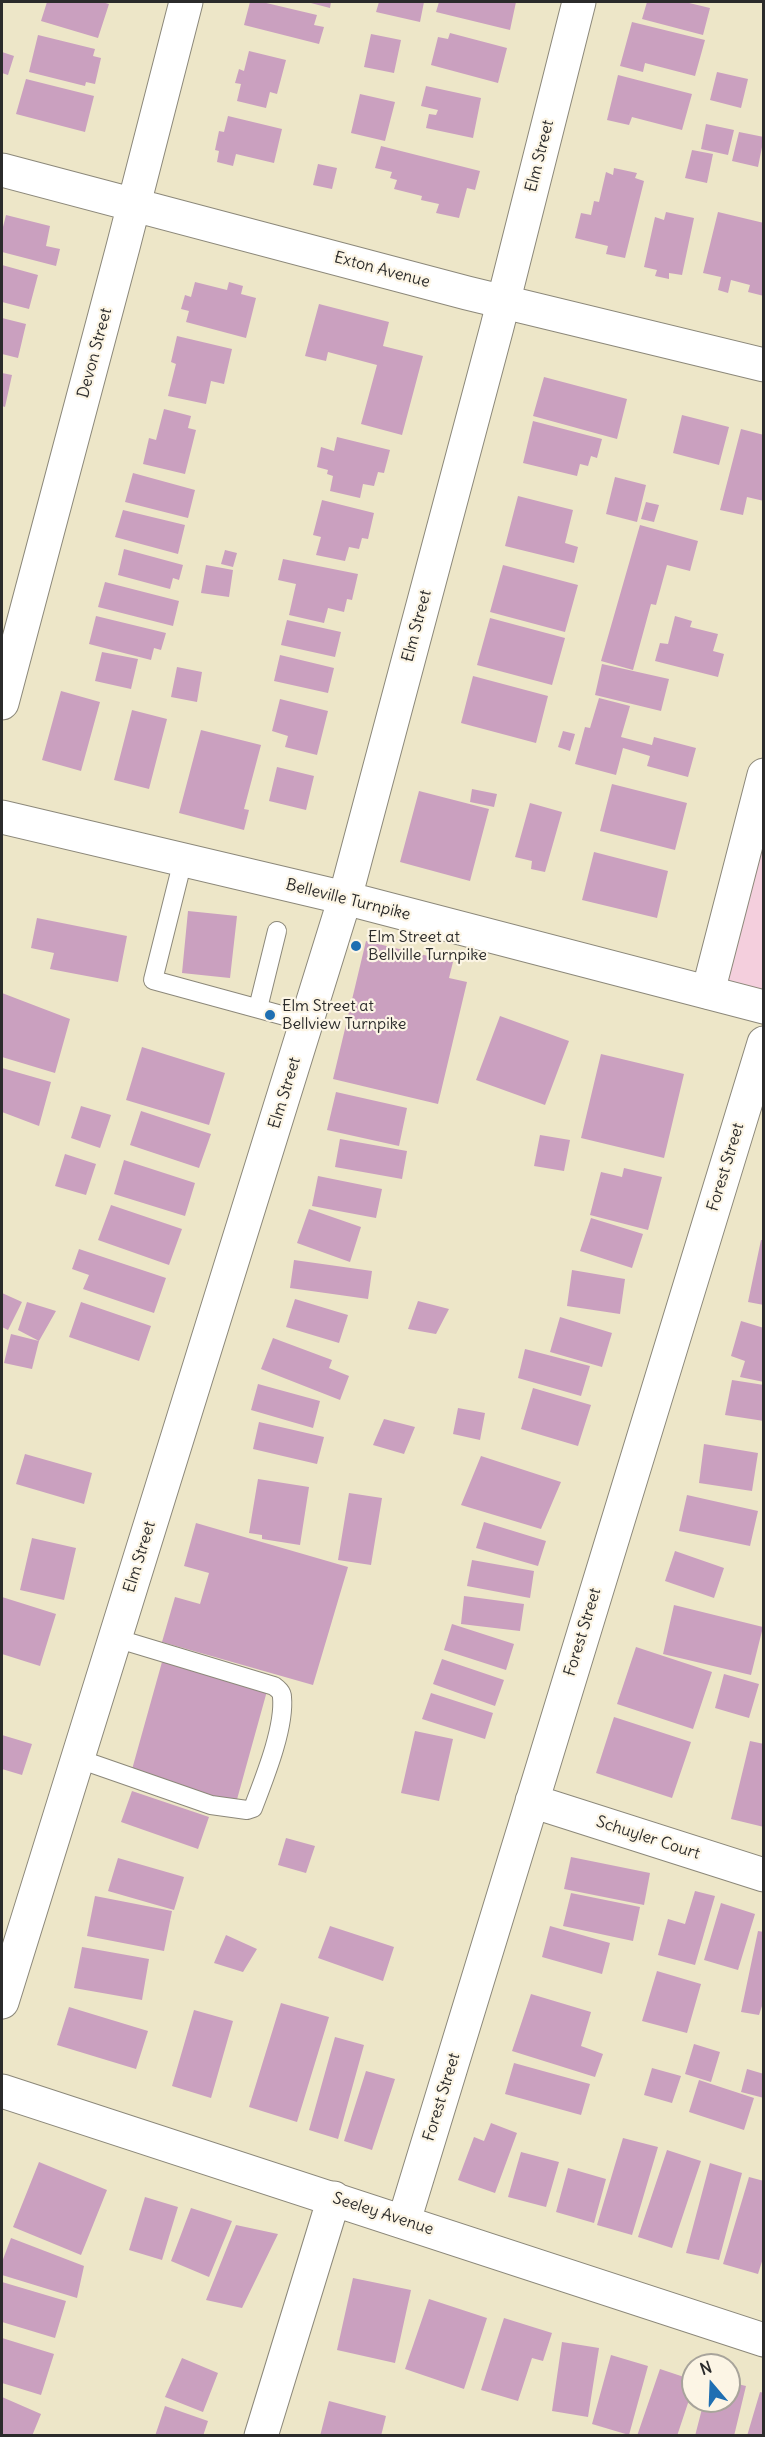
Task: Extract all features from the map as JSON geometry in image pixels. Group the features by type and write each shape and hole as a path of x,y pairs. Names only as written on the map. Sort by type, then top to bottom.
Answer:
{"street":[{"name":"Devon Street","path":"2,703 186,2"},
{"name":"Elm Street","path":"2,2002 345,898 579,2"},
{"name":"Exton Avenue","path":"2,170 502,302 764,365"},
{"path":"708,992 764,775"},
{"name":"Belleville Turnpike","path":"2,817 345,898 764,1007"},
{"name":"Forest Street","path":"404,2221 764,1044"},
{"name":"Schuyler Court","path":"532,1801 764,1875"},
{"name":"Seeley Avenue","path":"2,2091 764,2340"},
{"path":"261,2436 334,2198"}],"lane":[{"path":"183,860 153,980 307,1022"},
{"path":"258,1008 277,931"},
{"path":"76,1758 211,1805 247,1810 253,1808 268,1766 279,1725 282,1698 280,1691 274,1686 115,1638"}],"shaded area":[{"path":"763,775 763,1007 708,992"}],"building":[{"path":"47,2 109,4 98,38 41,21"},
{"path":"250,2 262,2 317,15 314,25 324,27 319,44 244,25"},
{"path":"307,2 331,2 330,8"},
{"path":"379,2 424,2 420,22 376,12"},
{"path":"439,2 516,2 510,30 436,12"},
{"path":"647,2 685,2 710,8 703,35 642,19"},
{"path":"632,22 705,40 695,76 645,63 643,72 620,66"},
{"path":"450,33 507,48 498,83 431,65 438,37 448,39"},
{"path":"371,34 401,40 394,73 364,67"},
{"path":"38,35 95,49 93,56 101,58 95,84 86,82 85,86 29,72"},
{"path":"249,51 286,60 277,94 270,92 266,108 237,101 241,84 235,83 239,69 244,71"},
{"path":"2,52 14,56 8,75 2,73"},
{"path":"717,72 748,79 741,108 710,100"},
{"path":"618,75 692,94 682,130 632,117 629,125 607,120"},
{"path":"26,79 94,96 85,132 16,114"},
{"path":"426,86 481,98 473,138 426,128 429,114 436,115 438,110 421,106"},
{"path":"360,94 395,102 385,141 351,133"},
{"path":"228,116 282,129 274,163 236,154 233,166 217,162 219,151 215,150 219,131 224,132"},
{"path":"706,124 734,130 728,155 701,149"},
{"path":"739,132 764,137 758,167 732,161"},
{"path":"381,146 480,171 475,190 467,188 459,218 436,213 439,204 421,200 422,196 394,189 397,180 390,178 392,172 375,168"},
{"path":"692,150 713,154 707,183 685,178"},
{"path":"318,164 337,168 332,189 313,185"},
{"path":"614,168 637,173 635,178 644,181 625,258 606,254 608,246 575,238 581,213 591,215 594,201 599,202 606,172 613,175"},
{"path":"666,212 694,218 682,275 669,273 669,279 655,276 657,270 644,267 655,217 664,220"},
{"path":"718,212 764,223 764,296 748,292 750,285 731,280 728,293 718,290 721,277 703,273"},
{"path":"6,215 50,226 46,246 60,249 56,266 2,252 2,231"},
{"path":"2,265 38,275 29,309 2,302"},
{"path":"195,282 227,290 229,282 243,286 241,294 256,298 246,338 186,322 189,311 181,309 185,295 191,297"},
{"path":"319,304 389,322 383,346 423,356 402,435 361,424 377,365 328,352 326,361 305,356"},
{"path":"2,318 26,324 18,358 2,354"},
{"path":"177,336 232,349 224,384 211,381 206,404 168,396 176,364 171,362"},
{"path":"2,373 12,375 5,407 2,406"},
{"path":"544,377 627,399 617,439 533,416"},
{"path":"164,409 191,416 188,428 196,430 185,474 143,464 149,438 156,440"},
{"path":"682,415 729,427 719,465 673,453"},
{"path":"533,421 602,439 597,458 591,456 588,466 580,464 577,476 523,463"},
{"path":"741,429 764,435 764,501 747,497 743,515 720,510"},
{"path":"337,437 390,450 384,473 378,472 374,486 363,484 360,498 330,491 333,476 327,474 328,470 317,467 321,447 334,451"},
{"path":"133,473 195,490 188,518 125,502"},
{"path":"615,477 646,485 637,522 606,514"},
{"path":"518,496 573,510 565,543 578,547 574,563 505,546"},
{"path":"322,500 374,513 368,539 362,538 359,549 349,547 345,561 316,555 321,537 313,535"},
{"path":"646,502 659,505 654,522 641,519"},
{"path":"123,510 185,525 178,554 115,537"},
{"path":"640,525 698,541 690,571 667,565 656,605 651,604 633,670 601,661"},
{"path":"124,549 183,565 179,580 173,578 170,589 118,575"},
{"path":"225,550 237,553 233,567 221,564"},
{"path":"283,559 358,574 352,600 347,599 344,612 328,608 324,623 289,615 296,584 278,580"},
{"path":"206,565 233,570 229,597 201,593"},
{"path":"503,565 578,585 565,632 490,612"},
{"path":"105,582 179,601 173,626 98,607"},
{"path":"96,616 166,633 161,650 154,648 151,660 89,644"},
{"path":"675,616 692,621 690,627 718,634 713,651 724,654 718,677 655,661 660,643 668,644"},
{"path":"490,618 565,638 552,685 477,665"},
{"path":"287,620 341,632 335,657 281,645"},
{"path":"102,652 138,659 131,689 95,681"},
{"path":"280,655 334,668 328,693 274,681"},
{"path":"602,664 669,679 661,711 595,695"},
{"path":"177,667 202,672 197,702 171,697"},
{"path":"473,676 548,696 536,743 461,723"},
{"path":"61,691 100,702 81,771 42,760"},
{"path":"599,698 630,706 621,737 652,745 654,737 696,748 688,777 647,766 650,756 623,748 616,775 575,764 585,727 590,728"},
{"path":"280,699 328,711 317,755 285,747 288,736 272,731"},
{"path":"132,710 167,719 149,789 114,780"},
{"path":"201,730 261,745 244,809 249,810 244,830 179,813"},
{"path":"563,731 575,734 570,751 558,747"},
{"path":"277,767 314,776 306,810 269,801"},
{"path":"612,784 687,803 675,850 600,831"},
{"path":"472,789 497,794 494,807 470,802"},
{"path":"419,791 489,809 470,881 400,862"},
{"path":"530,803 562,812 545,872 531,869 532,861 515,857"},
{"path":"594,852 668,871 657,918 582,900"},
{"path":"188,911 237,916 230,978 182,973"},
{"path":"37,918 127,936 118,982 50,969 54,953 31,948"},
{"path":"366,941 453,962 449,978 467,982 438,1104 333,1079"},
{"path":"2,993 70,1019 55,1073 2,1057"},
{"path":"500,1016 569,1041 545,1105 476,1080"},
{"path":"142,1047 225,1073 209,1125 126,1100"},
{"path":"601,1054 684,1074 664,1158 581,1138"},
{"path":"2,1068 51,1082 39,1126 2,1112"},
{"path":"336,1092 407,1108 399,1146 327,1130"},
{"path":"81,1106 111,1115 100,1148 71,1138"},
{"path":"141,1111 211,1134 199,1168 130,1145"},
{"path":"540,1135 570,1140 564,1171 534,1166"},
{"path":"340,1139 407,1151 402,1179 335,1167"},
{"path":"65,1154 96,1164 86,1195 55,1186"},
{"path":"124,1160 195,1183 185,1216 114,1194"},
{"path":"624,1168 662,1177 648,1230 590,1215 601,1172 622,1177"},
{"path":"318,1176 382,1189 376,1218 312,1206"},
{"path":"111,1205 182,1229 169,1265 98,1240"},
{"path":"309,1209 361,1227 350,1262 297,1243"},
{"path":"591,1218 643,1234 632,1268 580,1251"},
{"path":"761,1240 764,1240 764,1305 748,1302"},
{"path":"79,1249 166,1278 154,1313 83,1289 89,1275 72,1269"},
{"path":"294,1260 372,1271 368,1299 290,1288"},
{"path":"572,1270 625,1279 620,1314 567,1306"},
{"path":"2,1293 22,1302 8,1330 2,1327"},
{"path":"295,1299 348,1315 339,1343 286,1327"},
{"path":"418,1301 449,1309 436,1334 408,1329"},
{"path":"27,1302 56,1311 39,1341 18,1330"},
{"path":"81,1302 151,1326 139,1361 69,1337"},
{"path":"560,1317 612,1333 602,1367 550,1352"},
{"path":"741,1321 764,1328 764,1382 740,1377 745,1361 731,1356"},
{"path":"11,1334 39,1341 32,1369 4,1363"},
{"path":"273,1338 332,1360 329,1368 349,1376 340,1400 261,1369"},
{"path":"525,1349 590,1366 581,1396 518,1378"},
{"path":"732,1380 764,1385 764,1421 725,1415"},
{"path":"258,1384 320,1401 313,1428 251,1410"},
{"path":"533,1388 591,1405 578,1446 521,1429"},
{"path":"458,1408 485,1413 480,1440 453,1434"},
{"path":"384,1419 415,1427 404,1454 373,1445"},
{"path":"259,1422 324,1437 317,1464 253,1449"},
{"path":"704,1444 758,1453 752,1491 699,1483"},
{"path":"25,1454 92,1473 84,1504 16,1484"},
{"path":"481,1456 561,1482 541,1529 461,1505"},
{"path":"258,1479 309,1487 300,1545 262,1539 262,1535 249,1533"},
{"path":"349,1493 382,1498 371,1565 338,1560"},
{"path":"687,1495 758,1511 750,1546 679,1531"},
{"path":"484,1522 546,1541 538,1566 476,1548"},
{"path":"196,1523 348,1567 313,1685 162,1642 175,1597 200,1604 209,1573 184,1566"},
{"path":"32,1538 76,1548 64,1600 20,1590"},
{"path":"675,1551 724,1568 714,1598 665,1581"},
{"path":"472,1560 534,1571 530,1598 467,1586"},
{"path":"464,1596 524,1604 520,1631 461,1624"},
{"path":"2,1597 56,1614 40,1666 2,1654"},
{"path":"674,1605 763,1627 751,1675 663,1654"},
{"path":"452,1624 514,1644 506,1670 444,1650"},
{"path":"636,1647 712,1672 693,1729 617,1704"},
{"path":"442,1659 504,1680 495,1706 433,1684"},
{"path":"162,1662 267,1691 236,1803 131,1773"},
{"path":"724,1674 759,1684 749,1718 715,1708"},
{"path":"431,1693 493,1713 485,1739 422,1719"},
{"path":"614,1717 691,1742 672,1798 596,1773"},
{"path":"415,1731 453,1739 439,1801 401,1793"},
{"path":"2,1735 32,1744 22,1775 2,1769"},
{"path":"750,1741 764,1744 764,1827 731,1819"},
{"path":"132,1791 209,1817 198,1849 121,1822"},
{"path":"286,1838 315,1846 306,1873 278,1865"},
{"path":"571,1857 650,1873 644,1905 564,1889"},
{"path":"118,1858 184,1877 174,1910 108,1891"},
{"path":"695,1891 715,1896 695,1965 658,1955 668,1919 685,1924"},
{"path":"571,1893 640,1907 633,1941 563,1926"},
{"path":"95,1896 172,1911 164,1951 87,1936"},
{"path":"721,1903 755,1914 738,1970 704,1960"},
{"path":"330,1926 394,1947 383,1981 318,1958"},
{"path":"550,1926 610,1943 602,1974 542,1957"},
{"path":"758,1931 764,1932 764,2000 759,2015 741,2012"},
{"path":"226,1935 257,1949 243,1972 214,1963"},
{"path":"82,1947 149,1959 142,2000 74,1988"},
{"path":"657,1971 701,1984 687,2033 642,2021"},
{"path":"531,1994 591,2012 581,2046 603,2054 595,2077 512,2051"},
{"path":"281,2003 329,2017 297,2122 249,2107"},
{"path":"69,2007 148,2031 136,2069 57,2045"},
{"path":"194,2010 233,2021 211,2098 172,2086"},
{"path":"335,2037 364,2045 338,2139 309,2130"},
{"path":"694,2044 720,2052 711,2082 685,2074"},
{"path":"514,2063 590,2084 581,2115 505,2094"},
{"path":"652,2068 681,2076 672,2103 644,2095"},
{"path":"747,2069 764,2074 764,2098 741,2092"},
{"path":"366,2071 395,2079 372,2150 344,2141"},
{"path":"699,2080 754,2098 744,2130 689,2112"},
{"path":"491,2123 517,2133 495,2193 458,2180 474,2137 484,2141"},
{"path":"623,2138 658,2147 632,2235 597,2225"},
{"path":"667,2150 701,2161 672,2248 638,2237"},
{"path":"521,2152 559,2162 546,2207 508,2197"},
{"path":"39,2162 107,2190 81,2255 13,2227"},
{"path":"710,2163 742,2173 719,2260 686,2253"},
{"path":"568,2168 606,2179 594,2223 556,2212"},
{"path":"749,2177 764,2181 764,2255 758,2274 723,2264"},
{"path":"145,2197 178,2207 162,2260 129,2250"},
{"path":"191,2208 232,2221 209,2277 171,2261"},
{"path":"236,2225 278,2234 242,2308 206,2300"},
{"path":"11,2238 84,2266 77,2298 2,2275 2,2262"},
{"path":"353,2278 411,2290 395,2363 337,2350"},
{"path":"2,2282 66,2301 55,2338 2,2322"},
{"path":"429,2299 487,2318 464,2389 405,2369"},
{"path":"504,2318 552,2333 543,2361 532,2358 518,2401 481,2390"},
{"path":"2,2338 54,2354 41,2395 2,2383"},
{"path":"562,2342 599,2348 588,2417 552,2411"},
{"path":"611,2355 648,2366 629,2435 592,2424"},
{"path":"182,2358 218,2373 203,2412 165,2397"},
{"path":"660,2369 681,2376 681,2413 685,2413 677,2436 637,2436"},
{"path":"741,2385 746,2386 741,2407"},
{"path":"760,2392 764,2393 764,2436 747,2436"},
{"path":"2,2397 41,2414 32,2436 2,2436"},
{"path":"329,2401 386,2416 381,2436 320,2436"},
{"path":"165,2406 208,2421 203,2436 155,2436"},
{"path":"701,2413 740,2413 734,2436 695,2436"}],"place":[{"name":"Elm Street at Bellville Turnpike","path":"356,946"},
{"name":"Elm Street at Bellview Turnpike","path":"270,1015"}]}
